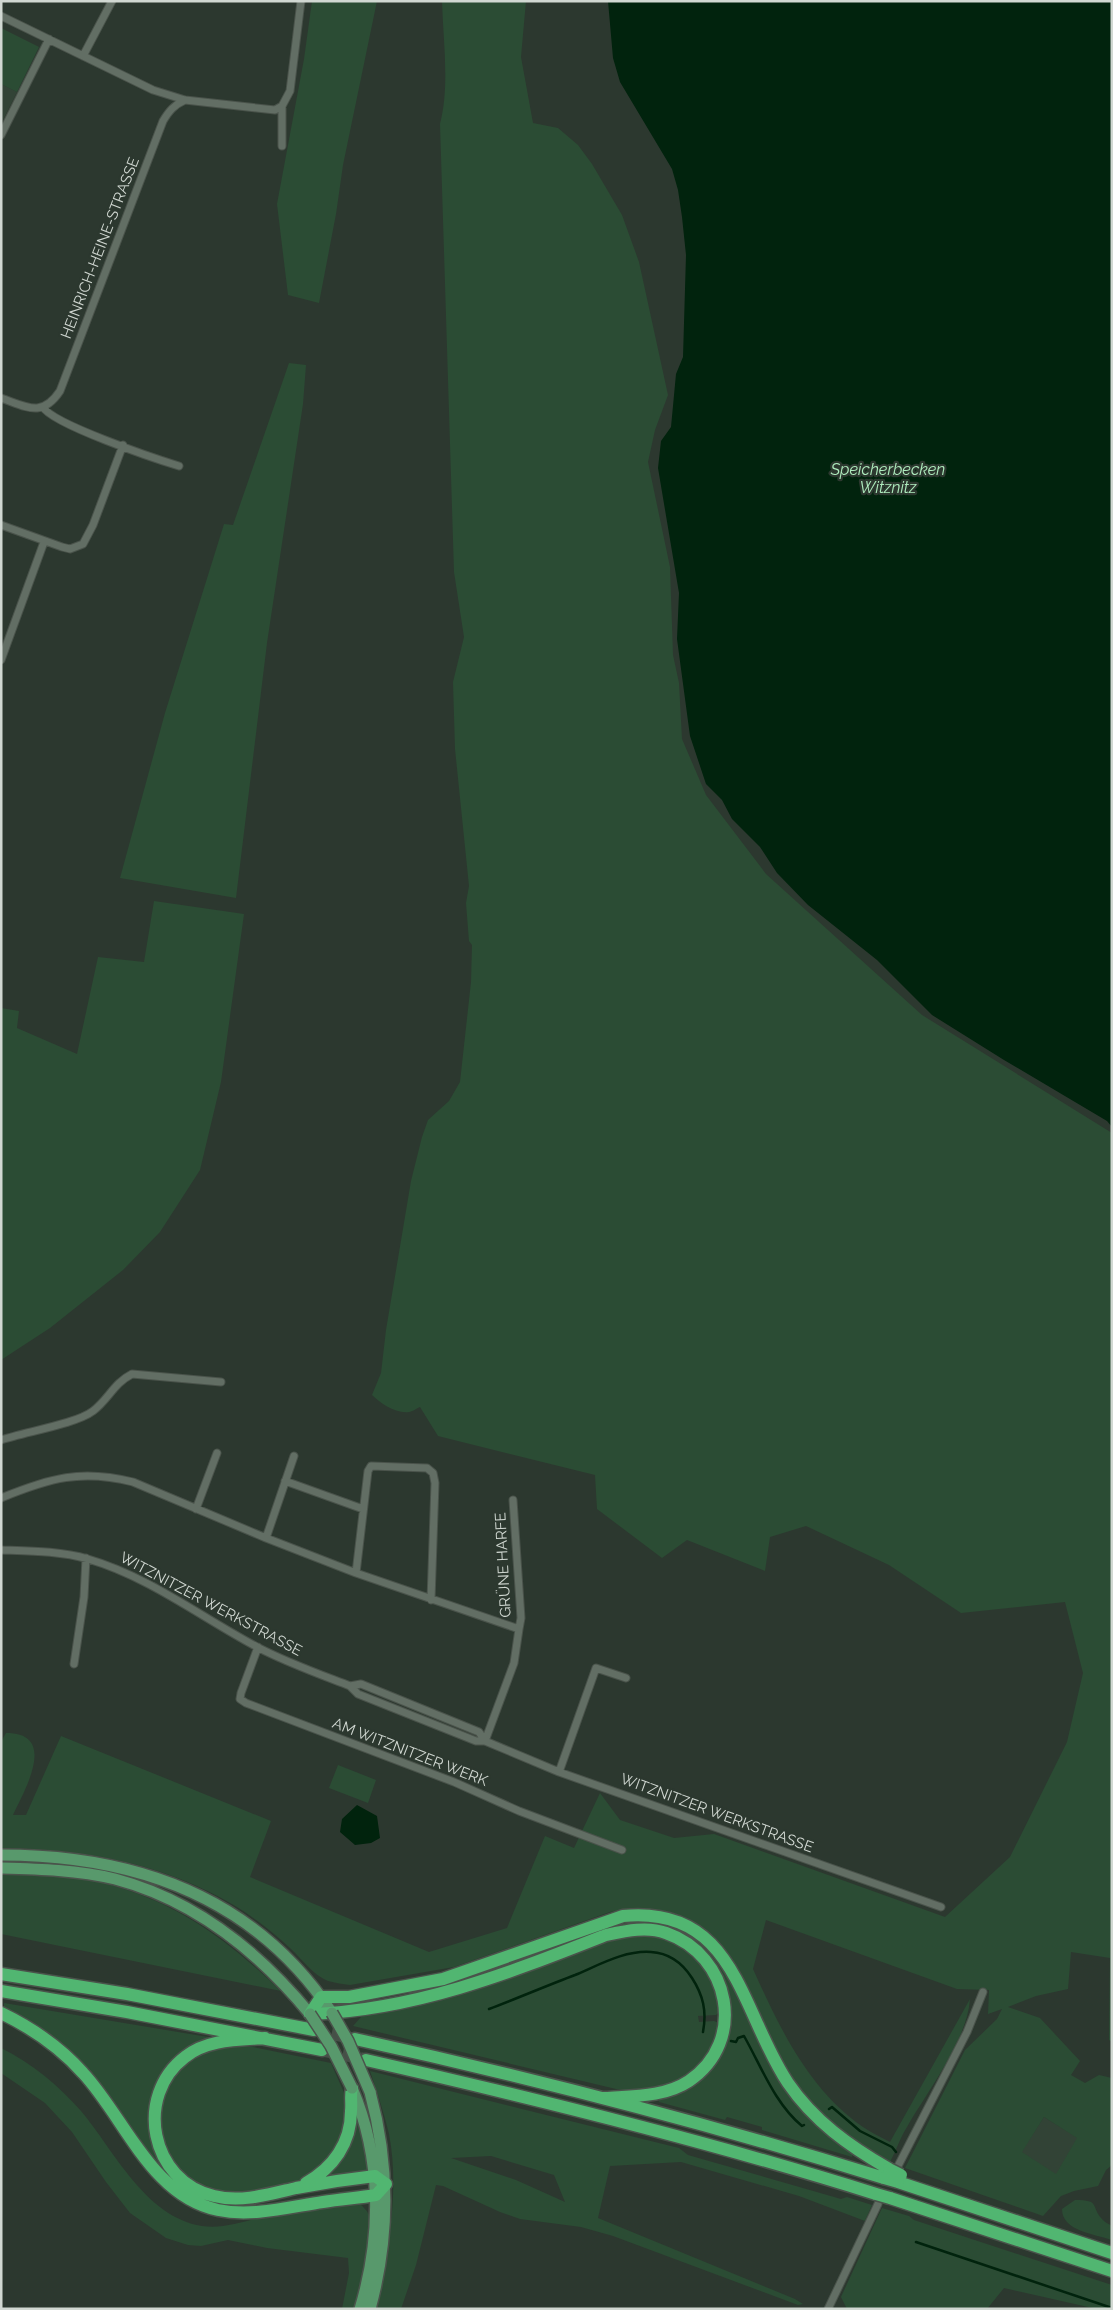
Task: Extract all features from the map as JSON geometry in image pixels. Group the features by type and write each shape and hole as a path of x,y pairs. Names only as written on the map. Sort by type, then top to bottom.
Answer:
{"highway":[{"path":"310,2014 349,1997 443,1979 623,1916 653,1914 674,1920 701,1934 727,1963 777,2065 800,2100 833,2133 894,2174"},
{"path":"327,2006 347,2012 403,2003 443,1994 606,1936 625,1931 648,1930 665,1932 684,1941 700,1953 713,1969 722,1989 725,2013 722,2033 714,2054 703,2069 689,2081 671,2090 648,2096 605,2098"},
{"path":"1,1974 127,1994 314,2030"},
{"path":"1,1991 322,2050"},
{"path":"1,2012 24,2024 65,2054 110,2105 143,2155 162,2178 192,2201 218,2210 260,2212 376,2195 386,2184 375,2176 236,2199 214,2196 198,2191 180,2180 172,2171 162,2154 156,2137 154,2107 161,2086 176,2065 186,2056 202,2047 229,2041 265,2038"},
{"path":"355,2039 470,2064 894,2174 940,2194 1112,2253"},
{"path":"366,2060 610,2118 723,2148 1112,2271"},
{"path":"297,2188 321,2175 341,2151 349,2128 352,2088"}],"main road":[{"path":"1,1855 37,1855 106,1863 139,1872 186,1889 232,1915 272,1945 327,2006 348,2041 370,2092 379,2124 386,2184 382,2249 370,2309"},
{"path":"1,1868 65,1871 99,1876 129,1883 158,1894 202,1917 246,1947 280,1978 310,2014 331,2046 352,2088 366,2126 375,2176 376,2195 373,2248 360,2309"}],"street":[{"path":"83,56 112,1"},
{"path":"282,146 282,106 290,91 301,1"},
{"path":"1,16 153,90 185,100 258,110 275,110 282,106"},
{"path":"1,135 49,39"},
{"name":"HEINRICH-HEINE-STRASSE","path":"43,408 50,404 60,391 163,121 177,104 185,100"},
{"path":"1,398 29,408 43,408 46,412 64,423 179,466"},
{"path":"1,525 44,542 70,549 83,544 93,525 123,445"},
{"path":"1,660 44,542"},
{"path":"1,1440 70,1421 92,1412 122,1379 132,1374 221,1382"},
{"path":"196,1509 217,1453"},
{"path":"266,1538 294,1456"},
{"path":"356,1573 371,1466 427,1468 433,1474 435,1483 431,1600"},
{"name":"GRÜNE HARFE","path":"1,1498 53,1479 94,1474 133,1482 266,1538 356,1573 519,1629"},
{"path":"285,1482 364,1509"},
{"name":"GRÜNE HARFE","path":"485,1741 514,1663 521,1618 513,1500"},
{"name":"WITZNITZER WERKSTRASSE","path":"1,1550 41,1551 86,1558 140,1581 258,1647 350,1686 358,1694 476,1741 485,1741 559,1772 941,1907"},
{"path":"74,1664 84,1597 86,1558"},
{"name":"AM WITZNITZER WERK","path":"258,1647 240,1699 246,1703 454,1782 519,1811 622,1850"},
{"path":"559,1772 596,1668 626,1678"},
{"path":"894,2174 967,2032 982,1992"},
{"path":"828,2309 881,2199"}],"shaded area":[{"path":"312,1 377,1 343,165 319,303 288,295 277,204 304,59"},
{"path":"442,1 526,1 521,57 533,123 558,128 578,145 592,164 622,215 639,262 668,395 655,430 648,462 670,567 673,655 679,683 682,739 706,795 766,874 922,1015 1112,1133 1112,2042 1109,2040 1110,1958 1071,1952 1068,1989 1036,1996 1008,2007 1040,2018 1080,2061 1071,2075 1085,2083 1099,2075 1112,2078 1112,2165 1106,2170 1098,2186 1061,2196 1043,2216 905,2168 965,2050 997,2019 1002,2009 988,2014 989,1990 957,1989 766,1920 753,1969 785,2035 811,2076 827,2095 863,2127 890,2142 970,1999 962,2032 945,2065 905,2131 890,2162 846,2135 808,2101 788,2073 771,2043 743,1982 727,1955 707,1932 683,1916 651,1909 610,1912 454,1967 350,1985 331,1982 323,1978 313,1971 278,1937 251,1916 209,1892 181,1879 123,1861 94,1856 63,1851 1,1848 1,1742 6,1733 22,1736 31,1742 34,1753 34,1765 30,1779 13,1815 26,1815 61,1736 271,1821 250,1877 429,1952 507,1928 545,1836 574,1848 600,1793 620,1820 674,1838 714,1834 945,1917 1010,1857 1067,1742 1083,1673 1065,1602 961,1613 889,1565 806,1526 770,1537 765,1571 687,1540 662,1558 597,1509 595,1475 438,1436 420,1407 410,1412 394,1410 372,1395 381,1373 386,1330 411,1181 422,1137 428,1120 449,1101 460,1082 471,982 472,945 469,941 466,903 469,886 455,749 453,682 464,637 454,572 440,124 445,94","holes":["1044,2117 1077,2138 1056,2174 1022,2152"]},
{"path":"1,28 39,47 17,92 1,84"},
{"path":"1,84 17,92 1,124"},
{"path":"289,363 306,365 303,404 267,643 236,898 120,878 165,713 224,524 233,525"},
{"path":"154,901 244,914 221,1082 200,1170 160,1232 123,1270 50,1328 1,1360 1,1008 19,1011 17,1028 77,1054 98,957 144,962"},
{"path":"338,1765 376,1780 368,1803 329,1788"},
{"path":"1,1874 59,1877 101,1882 163,1904 205,1928 224,1942 281,1991 1,1934"},
{"path":"648,1919 681,1928 706,1945 731,1979 764,2051 853,2153 852,2157 762,2130 762,2127 727,2117 725,2120 659,2102 660,2098 708,2071 729,2001 723,1976 706,1951 694,1942 669,1929 585,1939 439,1989 441,1986 454,1980 618,1922"},
{"path":"646,1934 677,1944 686,1949 701,1963 715,1984 720,2011 716,2015 698,2016 699,2022 714,2021 719,2023 713,2045 707,2055 685,2077 658,2090 616,2089 353,2026 361,2017 371,2013 415,2006 460,1994 597,1944 627,1936"},
{"path":"4,2003 208,2037 208,2041 153,2093 149,2127 153,2148 167,2172 165,2173 90,2071 68,2049 31,2022 4,2007"},
{"path":"253,2047 331,2063 345,2095 347,2109 341,2139 326,2162 300,2182 240,2194 221,2193 192,2181 180,2171 162,2144 160,2103 173,2076 197,2055 212,2048"},
{"path":"1,2048 34,2068 64,2093 81,2111 147,2196 164,2210 182,2220 212,2227 280,2213 359,2203 369,2215 371,2235 356,2309 342,2309 349,2273 348,2258 267,2248 228,2240 201,2246 188,2245 166,2238 130,2213 72,2132 45,2103 1,2073"},
{"path":"370,2071 679,2148 688,2155 841,2199 847,2197 872,2205 865,2221 799,2196 681,2162 610,2166 598,2218 795,2299 803,2304 798,2305 613,2236 581,2227 520,2219 443,2186 436,2185 416,2265 401,2309 375,2309 388,2244 393,2200 393,2178 389,2134","holes":["491,2156 554,2175 565,2202 516,2180 451,2158"]},
{"path":"357,2111 370,2169 322,2179"},
{"path":"1044,2117 1078,2138 1056,2175 1021,2152"},
{"path":"1075,2200 1088,2201 1094,2205 1103,2220 1112,2226 1112,2240 1080,2230 1067,2222 1063,2216 1062,2209"},
{"path":"882,2208 1112,2285 1112,2309 1097,2309 1004,2288 987,2309 847,2309 841,2297"}],"water":[{"name":"Speicherbecken Witznitz","path":"608,1 1112,1 1112,1127 1107,1121 932,1015 877,960 808,905 777,873 760,847 732,819 722,800 706,784 690,736 677,639 679,593 658,468 661,441 671,427 676,374 683,357 686,255 682,217 678,190 672,169 620,82 613,58"},
{"path":"357,1805 377,1816 380,1838 371,1843 355,1845 340,1832 342,1819"}],"waterway":[{"path":"489,2009 612,1959 632,1953 651,1952 675,1960 692,1978 703,2004 705,2017 703,2032"},
{"path":"731,2041 736,2042 738,2038 744,2036 776,2096 792,2117 802,2126 804,2125"},
{"path":"829,2109 832,2107 860,2131 892,2147 896,2152"},
{"path":"916,2242 1112,2308"}],"tunnel":[{"path":"314,2030 355,2039"},
{"path":"325,2051 364,2059"}]}
